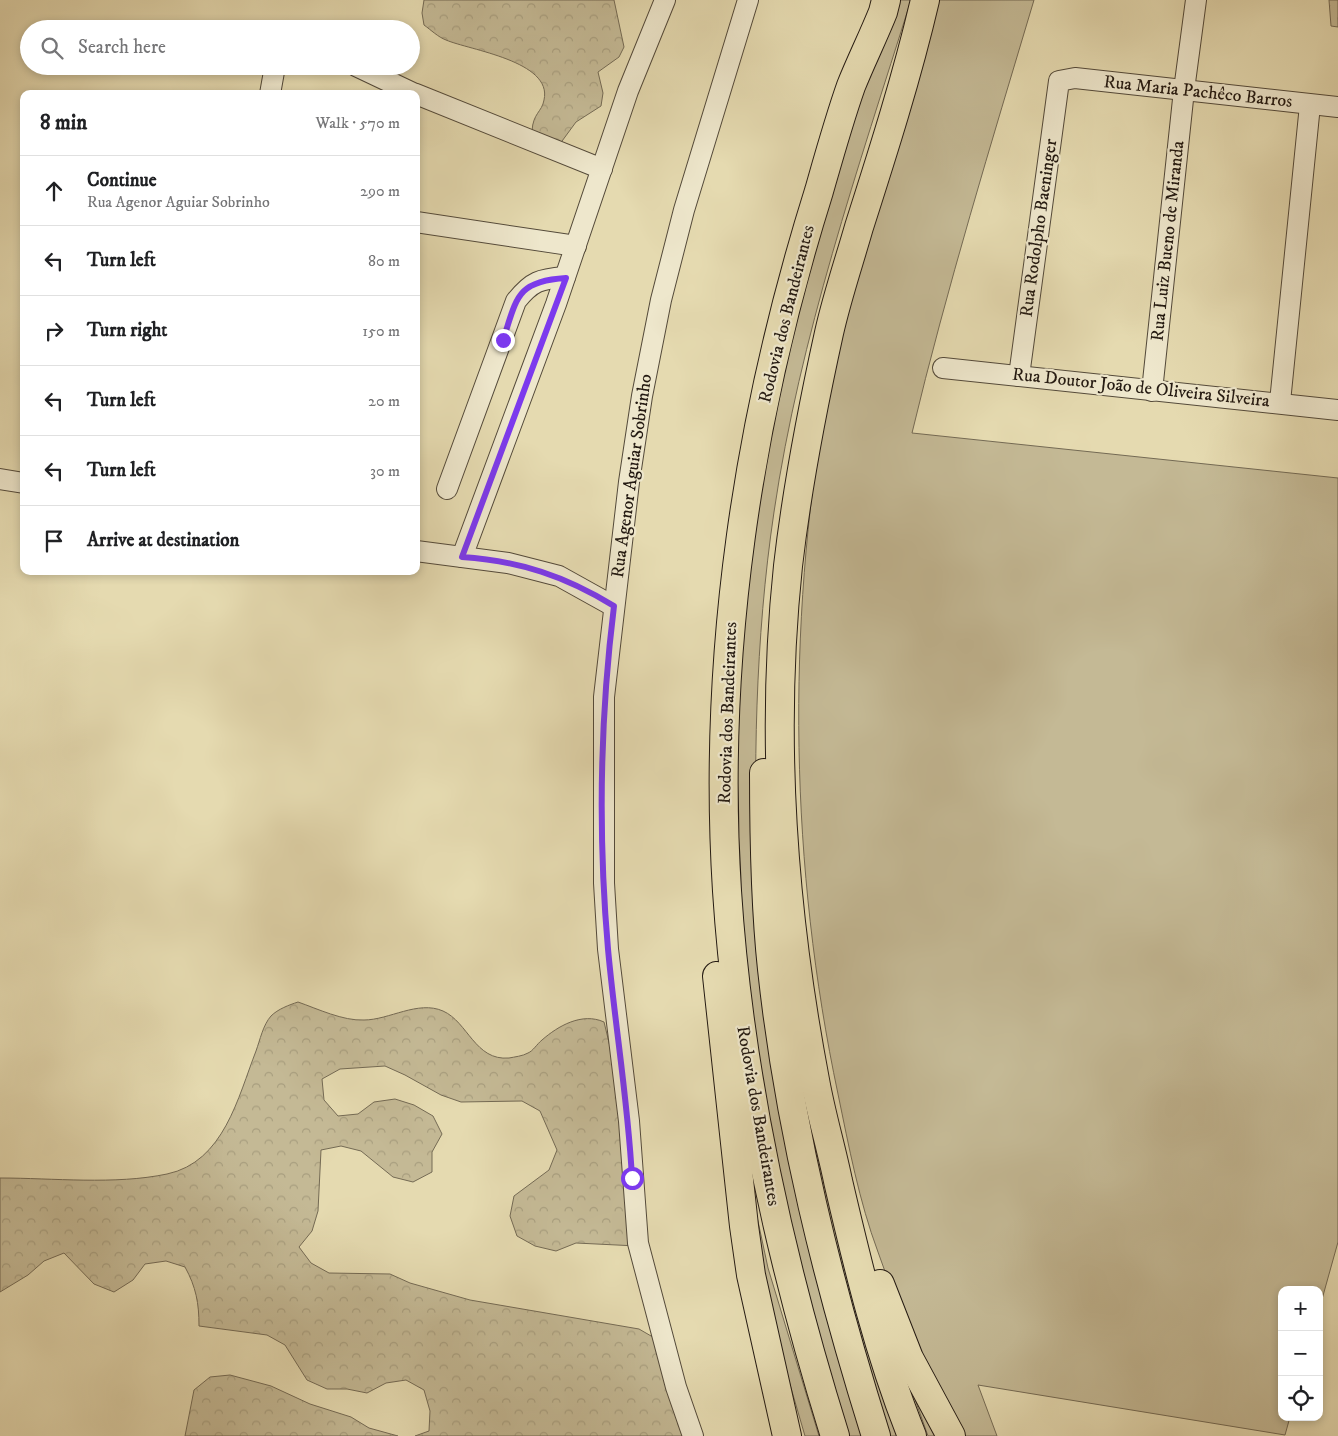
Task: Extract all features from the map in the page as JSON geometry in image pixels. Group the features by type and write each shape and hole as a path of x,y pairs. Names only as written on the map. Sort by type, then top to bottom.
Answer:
{"highway":[{"name":"Rodovia dos Bandeirantes","path":"835,1436 809,1353 776,1223 742,1027 727,895 724,732 728,653 741,531 760,422 791,282 805,233 851,88 883,12 886,0"},
{"name":"Rodovia dos Bandeirantes","path":"876,1436 852,1359 819,1240 798,1140 788,1080 772,969 766,900 764,733 769,639 776,565 787,490 812,362 846,235 920,0"},
{"path":"912,1436 878,1337 857,1261 814,1074 787,887 782,791 781,704 788,575 807,439 830,327 912,56 925,0"},
{"path":"760,422 739,490 724,591 715,707 712,857 717,966 738,1178 751,1275 787,1436"},
{"path":"838,1178 909,1358 951,1436"},
{"path":"774,1374 794,1436"}],"street":[{"path":"462,557 566,278 628,91 666,0"},
{"name":"Rua Agenor Aguiar Sobrinho","path":"694,1436 676,1387 638,1243 629,1121 608,949 602,807 604,697 639,415 661,300 684,210 748,0"},
{"name":"Rua Luiz Bueno de Miranda","path":"1152,391 1184,90 1197,0"},
{"path":"271,90 273,75"},
{"path":"375,75 407,90"},
{"name":"Rua Maria Pachêco Barros","path":"1059,81 1075,78 1338,107"},
{"name":"Rua Rodolpho Baeninger","path":"1019,376 1059,81"},
{"path":"420,96 602,170"},
{"path":"1280,402 1310,105"},
{"path":"420,223 576,246"},
{"path":"447,490 516,301 527,287 542,279 566,278"},
{"name":"Rua Doutor João de Oliveira Silveira","path":"943,368 1152,391 1280,402 1338,410"},
{"path":"0,479 20,482"},
{"path":"420,552 508,563 559,576 614,606"}],"green space":[{"path":"424,0 614,0 624,47 619,57 598,72 603,93 601,106 576,122 554,152 532,131 534,120 544,100 543,87 536,76 507,59 457,44 437,35 424,25 422,13"},
{"path":"887,0 911,0 832,253 799,382 785,446 768,560 759,657 757,705 756,851 758,899 868,1436 844,1436 812,1336 739,963 733,665 782,348"},
{"path":"936,0 1034,0 955,270 912,433 1338,478 1338,1242 1323,1296 1323,1286 1278,1286 1278,1421 1289,1421 1285,1435 978,1385 997,1436 956,1436 924,1368 895,1299 871,1233 855,1174 822,1008 810,922 803,835 799,747 804,573 813,486 835,355"},
{"path":"1329,0 1338,0 1338,27 1331,26"},
{"path":"298,1002 331,1014 356,1020 374,1019 414,1009 433,1008 452,1016 473,1040 488,1053 497,1057 509,1058 532,1051 548,1035 571,1022 596,1019 604,1022 626,1112 637,1246 576,1243 556,1251 535,1246 517,1236 510,1216 514,1196 549,1170 557,1150 540,1111 522,1101 461,1102 441,1095 385,1066 340,1069 322,1079 324,1100 338,1116 358,1114 374,1102 395,1099 414,1105 433,1116 442,1134 432,1152 432,1172 413,1182 393,1177 361,1151 341,1146 321,1150 318,1211 312,1231 299,1247 311,1263 329,1273 390,1274 410,1283 470,1300 639,1329 658,1340 692,1436 415,1436 429,1431 430,1411 424,1390 406,1380 386,1383 367,1393 347,1389 327,1389 307,1380 285,1345 267,1335 199,1326 196,1295 189,1274 185,1267 166,1261 145,1264 133,1280 114,1292 94,1284 64,1253 44,1261 28,1275 0,1292 0,1178 126,1179 167,1174 186,1167 202,1156 215,1142 226,1125 243,1088 268,1020 280,1009"},
{"path":"807,1114 828,1174 905,1436 890,1436 865,1357 843,1276"},
{"path":"756,1212 768,1268 819,1436 805,1436 777,1340 762,1277"},
{"path":"901,1360 942,1436 928,1436"},
{"path":"230,1375 271,1386 310,1404 351,1417 369,1428 398,1436 185,1436 194,1390 210,1377"}],"route":[{"path":"503,340 516,301 527,287 542,279 566,278 462,557 508,563 559,576 588,590 614,606 604,697 602,807 604,883 608,949 629,1121 632,1178"}]}
